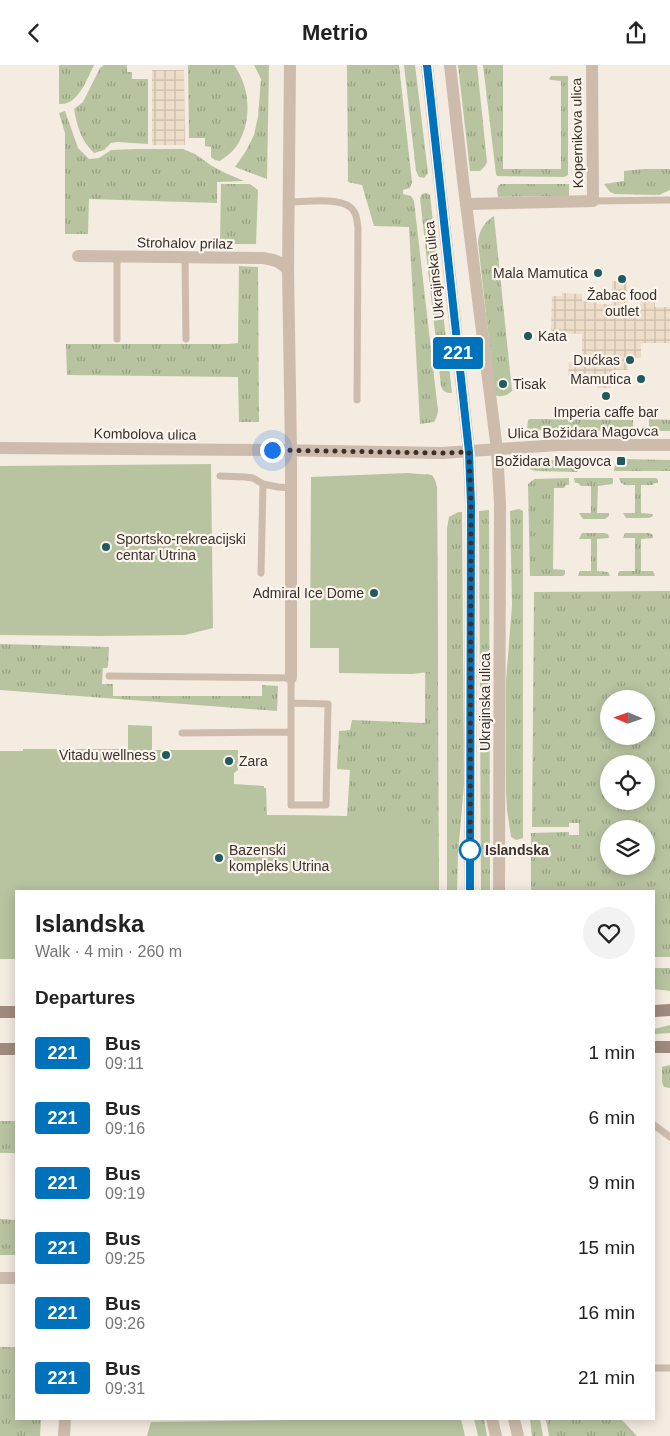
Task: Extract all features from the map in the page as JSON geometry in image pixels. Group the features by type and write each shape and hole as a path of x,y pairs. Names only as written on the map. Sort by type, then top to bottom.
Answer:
{"main road":[{"path":"655,1011 670,1010"},
{"path":"0,1012 15,1013"},
{"path":"655,1047 670,1047"},
{"path":"0,1049 15,1049"}],"street":[{"path":"290,65 288,270 291,450 291,679"},
{"name":"Ukrajinska ulica","path":"427,65 469,452 471,505 470,890"},
{"name":"Ukrajinska ulica","path":"450,65 497,449 500,504 499,890"},
{"name":"Kopernikova ulica","path":"466,203 593,201 592,65"},
{"name":"Strohalov prilaz","path":"78,256 263,258 282,263 288,270"},
{"name":"Ulica Božidara Magovca","path":"469,452 558,445 670,445"},
{"name":"Kombolova ulica","path":"0,447 469,452"},
{"path":"0,1278 15,1278"},
{"path":"64,1436 65,1420"},
{"path":"492,1420 496,1436"},
{"path":"514,1420 518,1436"}],"lane":[{"path":"288,202 333,201 343,203 352,208 356,216 358,229 357,400"},
{"name":"Kopernikova ulica","path":"593,201 670,201"},
{"path":"117,257 117,339"},
{"path":"185,258 186,339"},
{"path":"220,476 253,478 263,484 290,488"},
{"path":"261,573 263,484"},
{"path":"110,676 291,679 291,703 291,805 326,805 328,704 291,703"},
{"path":"182,733 291,732"},
{"path":"655,1126 670,1137"},
{"path":"655,1368 670,1368"}],"green space":[{"path":"59,65 94,65 77,96 72,101 59,104"},
{"path":"104,65 127,65 127,72 132,72 132,79 148,79 148,144 111,143 104,150 94,153 83,138 78,127 74,109 83,102 100,68"},
{"path":"188,65 234,65 243,83 247,103 246,123 235,148 220,161 211,157 211,147 205,146 205,138 189,138"},
{"path":"254,65 269,65 267,179 235,167 254,135 258,117 261,79"},
{"path":"347,65 399,65 412,182 410,188 403,190 403,194 411,196 414,201 438,411 434,422 420,424 409,227 374,226 362,185 348,182"},
{"path":"404,65 415,65 428,173 424,178 419,177 416,171"},
{"path":"458,65 477,65 487,162 480,171 470,171"},
{"path":"483,65 503,65 503,169 561,169 561,81 549,79 551,76 568,76 568,175 564,177 497,176"},
{"path":"65,111 78,148 89,159 99,158 111,150 183,149 195,154 223,172 244,181 217,182 217,203 89,199 88,234 65,234 65,133 59,113"},
{"path":"670,169 670,190 659,195 615,194 610,192 604,184 624,181 624,171"},
{"path":"221,184 250,184 258,190 256,244 220,244"},
{"path":"501,184 569,184 569,196 498,197 497,189"},
{"path":"422,194 430,195 452,393 445,392 441,386 420,198"},
{"path":"494,216 512,391 500,396 495,395 478,242 483,227"},
{"path":"239,266 258,267 259,422 239,422 238,377 67,375 66,344 238,343"},
{"path":"649,419 670,420 670,431 649,431"},
{"path":"528,420 633,420 633,431 527,430"},
{"path":"624,459 670,460 670,471 614,471 615,465 624,465"},
{"path":"537,460 573,460 574,465 578,465 578,472 535,471 530,469 530,462"},
{"name":"Sportsko-rekreacijski centar Utrina","path":"211,464 213,628 185,635 0,635 0,466"},
{"name":"Admiral Ice Dome","path":"408,473 432,475 437,488 438,671 412,674 339,673 339,648 310,648 311,477"},
{"name":"Bazenski kompleks Utrina","path":"426,474 434,478 437,488 439,890 15,890 15,959 0,959 0,752 266,788 267,815 347,816 350,770 337,769 339,731 350,730 352,720 425,723"},
{"path":"569,478 569,485 566,485 564,488 554,488 553,569 565,570 565,574 563,576 530,576 528,484 535,479"},
{"path":"574,478 613,478 612,484 598,486 597,513 609,513 609,516 605,519 583,519 579,513 591,513 591,486 581,486 575,483"},
{"path":"619,478 656,478 658,480 658,483 653,485 641,485 641,513 653,514 652,517 626,518 623,513 635,513 635,485 623,484"},
{"path":"519,509 523,511 523,838 516,840 511,837 507,810 506,681 512,605 510,511"},
{"path":"489,510 490,890 481,890 479,511"},
{"path":"462,512 464,785 457,890 447,890 447,528 449,517"},
{"path":"582,533 608,534 609,538 597,539 597,571 608,572 610,576 578,576 580,571 591,571 591,539 579,539"},
{"path":"625,533 649,533 653,535 653,538 641,539 641,571 653,571 655,576 618,576 620,571 635,571 635,538 623,538"},
{"path":"670,591 670,957 655,957 655,890 531,890 531,833 569,832 569,835 579,835 579,823 569,823 569,827 532,827 534,592"},
{"path":"0,644 109,647 108,666 103,668 102,684 113,684 113,696 262,696 262,685 278,686 277,711 0,690"},
{"name":"Bazenski kompleks Utrina","path":"128,725 152,726 152,750 238,750 238,770 234,773 234,784 264,786 264,815 422,817 422,825 438,826 439,890 15,890 15,959 0,959 0,751 23,751 23,749 128,749"},
{"path":"655,968 670,968 670,991 655,989"},
{"path":"670,1025 670,1033 655,1034 655,1029"},
{"path":"670,1065 670,1088 664,1087 662,1082 662,1067"},
{"path":"0,1121 15,1121 15,1153 0,1153"},
{"path":"0,1219 15,1220 15,1255 0,1255"},
{"path":"0,1347 15,1347 15,1420 41,1420 40,1436 0,1436"},
{"path":"461,1420 465,1436 147,1436 151,1422"},
{"path":"474,1420 484,1420 487,1436 478,1436"},
{"path":"530,1420 540,1420 543,1436 532,1436"},
{"path":"546,1420 622,1420 637,1436 549,1436"}],"shaded area":[{"path":"152,70 184,70 185,145 152,145"},
{"path":"612,281 627,281 627,306 640,306 641,300 655,301 655,307 670,307 670,343 641,343 641,358 628,358 628,370 612,370 611,388 597,388 597,376 568,376 569,362 582,362 582,334 551,333 552,296 562,296 562,293 582,294 582,301 612,304"}],"bus line":[{"name":"221","path":"427,65 469,452 471,505 470,890"}],"place":[{"name":"Mala Mamutica","path":"598,273"},
{"name":"Žabac food outlet","path":"622,279"},
{"name":"Kata","path":"528,336"},
{"name":"Dućkas","path":"630,360"},
{"name":"Mamutica","path":"641,379"},
{"name":"Tisak","path":"503,384"},
{"name":"Imperia caffe bar","path":"606,396"},
{"name":"Božidara Magovca","path":"621,461"},
{"name":"Sportsko-rekreacijski centar Utrina","path":"106,547"},
{"name":"Admiral Ice Dome","path":"374,593"},
{"name":"Vitadu wellness","path":"166,755"},
{"name":"Zara","path":"229,761"},
{"name":"Islandska","path":"470,850"},
{"name":"Bazenski kompleks Utrina","path":"219,858"}],"route":[{"path":"272,450 469,452 471,505 470,853 470,850"}]}
